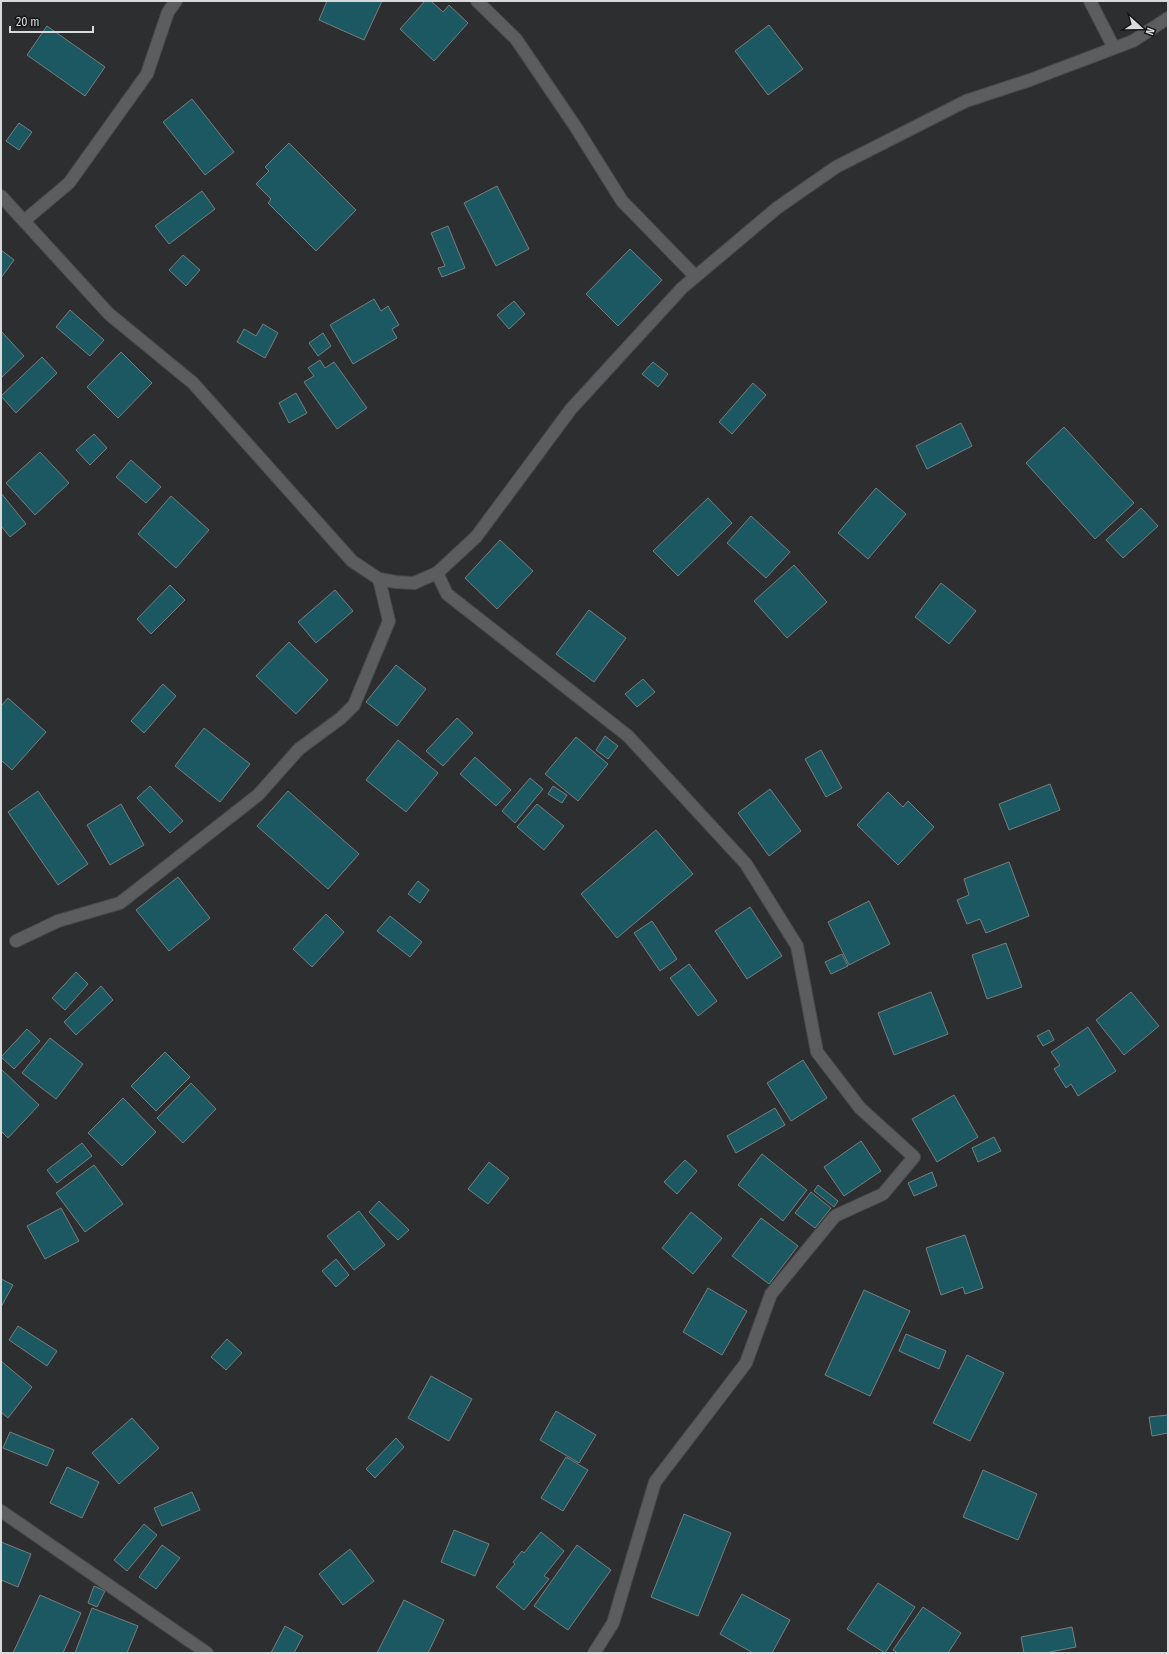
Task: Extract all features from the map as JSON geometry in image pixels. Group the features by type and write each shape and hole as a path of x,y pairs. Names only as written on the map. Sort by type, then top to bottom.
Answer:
{"street":[{"path":"25,220 69,183 147,74 168,12 176,1"},
{"path":"478,1 516,39 575,126 622,201 695,276"},
{"path":"1090,1 1114,48"},
{"path":"1,196 25,220 109,314 193,383 352,561 379,579 414,583 437,573 476,537 571,409 695,276 777,208 836,167 966,100 1030,80 1133,41 1168,18"},
{"path":"437,573 447,594 628,736 746,864 797,946 816,1052 860,1108 914,1157 883,1194 835,1216 771,1294 746,1363 655,1482 612,1623 594,1653"},
{"path":"16,941 58,921 120,903 258,795 299,749 342,718 354,705 389,621 379,579"},
{"path":"1,1511 207,1653"}],"building":[{"path":"327,1 382,1 364,40 319,20"},
{"path":"425,1 431,1 443,12 449,5 468,23 434,61 400,29"},
{"path":"769,25 803,69 768,95 735,51"},
{"path":"47,26 105,67 85,96 27,55"},
{"path":"192,99 234,152 205,175 163,122"},
{"path":"19,123 32,132 19,150 6,141"},
{"path":"289,143 356,210 316,251 268,203 271,199 256,184 269,171 265,167"},
{"path":"497,186 529,249 496,266 464,203"},
{"path":"202,191 215,209 169,244 155,226"},
{"path":"448,226 465,268 442,277 438,268 445,266 431,233"},
{"path":"630,249 662,280 618,326 586,294"},
{"path":"1,250 14,260 1,278"},
{"path":"183,255 200,270 186,286 169,270"},
{"path":"374,299 381,311 388,306 399,325 392,329 397,338 353,364 330,325"},
{"path":"514,301 525,314 509,329 497,315"},
{"path":"70,310 104,340 90,356 56,327"},
{"path":"263,324 278,333 265,358 237,342 244,329 256,336"},
{"path":"1,331 24,356 1,378"},
{"path":"323,333 331,346 318,356 309,343"},
{"path":"121,352 152,383 118,418 87,387"},
{"path":"42,357 57,373 16,413 1,396"},
{"path":"320,360 325,368 334,362 367,408 337,429 304,382 314,376 308,368"},
{"path":"653,362 668,374 658,387 642,374"},
{"path":"753,383 766,395 732,434 719,422"},
{"path":"296,393 307,413 289,423 279,403"},
{"path":"961,423 972,446 927,469 916,446"},
{"path":"1064,427 1134,503 1095,539 1026,463"},
{"path":"94,434 107,448 90,465 76,450"},
{"path":"40,452 69,483 35,515 6,483"},
{"path":"131,460 161,487 146,503 116,477"},
{"path":"876,488 906,514 868,559 838,533"},
{"path":"1,493 26,524 10,537 1,526"},
{"path":"171,496 209,530 176,568 138,534"},
{"path":"708,498 732,523 678,576 653,551"},
{"path":"1141,508 1158,526 1123,558 1106,540"},
{"path":"751,516 790,552 766,578 727,543"},
{"path":"500,540 533,571 497,609 465,578"},
{"path":"794,565 827,602 787,638 754,601"},
{"path":"941,583 976,611 949,644 915,617"},
{"path":"170,585 185,600 151,634 137,619"},
{"path":"335,590 353,611 316,643 298,622"},
{"path":"589,610 626,638 594,682 556,654"},
{"path":"289,642 328,680 296,714 256,676"},
{"path":"396,665 426,689 397,726 366,702"},
{"path":"643,679 655,692 637,707 625,694"},
{"path":"163,684 176,696 144,733 131,721"},
{"path":"8,698 46,732 12,770 1,760 1,706"},
{"path":"457,718 473,733 443,766 426,751"},
{"path":"204,728 250,764 220,802 175,766"},
{"path":"605,736 618,746 608,759 596,750"},
{"path":"576,737 608,764 578,801 545,774"},
{"path":"398,740 438,773 406,812 366,780"},
{"path":"821,750 842,788 826,797 805,759"},
{"path":"475,757 511,790 496,806 460,774"},
{"path":"530,778 543,789 515,823 502,811"},
{"path":"1050,784 1060,810 1009,830 999,804"},
{"path":"150,786 183,821 170,833 137,798"},
{"path":"553,786 567,795 562,803 548,794"},
{"path":"770,789 801,831 769,856 738,813"},
{"path":"38,791 88,864 58,885 8,812"},
{"path":"288,791 359,854 328,889 257,826"},
{"path":"888,792 903,807 908,801 934,827 898,865 857,825"},
{"path":"121,804 144,845 110,865 87,825"},
{"path":"537,804 564,826 544,850 517,827"},
{"path":"656,830 693,874 617,938 581,894"},
{"path":"1009,862 1029,916 986,933 980,919 967,924 957,900 969,895 964,879"},
{"path":"178,877 210,918 169,951 136,910"},
{"path":"418,881 429,890 420,903 408,894"},
{"path":"869,901 890,944 849,965 828,922"},
{"path":"750,907 782,956 747,979 715,931"},
{"path":"326,914 344,932 312,967 293,949"},
{"path":"390,916 422,942 410,957 377,931"},
{"path":"652,921 677,959 660,971 634,933"},
{"path":"1006,943 1022,987 987,999 972,955"},
{"path":"842,954 848,966 831,974 825,962"},
{"path":"689,964 717,1001 698,1016 670,978"},
{"path":"76,972 88,984 65,1010 52,998"},
{"path":"101,986 113,1000 76,1035 64,1022"},
{"path":"931,992 948,1034 894,1055 878,1013"},
{"path":"1131,992 1159,1026 1124,1055 1096,1020"},
{"path":"1088,1027 1116,1071 1078,1096 1071,1084 1066,1088 1054,1069 1060,1065 1051,1052"},
{"path":"27,1029 40,1041 14,1069 1,1057"},
{"path":"1049,1030 1054,1040 1043,1046 1037,1036"},
{"path":"50,1038 83,1064 56,1099 22,1073"},
{"path":"165,1052 190,1077 156,1111 131,1086"},
{"path":"803,1060 827,1098 791,1121 767,1083"},
{"path":"1,1069 39,1105 8,1138 1,1131"},
{"path":"191,1083 216,1109 183,1143 157,1118"},
{"path":"954,1095 978,1137 937,1162 912,1119"},
{"path":"123,1098 156,1132 122,1166 88,1133"},
{"path":"775,1108 785,1125 736,1153 727,1136"},
{"path":"994,1137 1001,1151 978,1162 972,1148"},
{"path":"861,1141 881,1171 844,1196 824,1167"},
{"path":"82,1143 92,1156 57,1183 47,1170"},
{"path":"762,1154 807,1190 783,1221 738,1185"},
{"path":"685,1160 697,1171 677,1194 664,1182"},
{"path":"489,1162 509,1178 488,1204 468,1189"},
{"path":"94,1165 123,1204 85,1232 56,1193"},
{"path":"932,1172 937,1186 914,1196 908,1183"},
{"path":"818,1185 838,1201 834,1207 814,1191"},
{"path":"811,1192 831,1208 815,1228 795,1213"},
{"path":"379,1201 409,1230 398,1240 369,1212"},
{"path":"61,1208 79,1241 45,1259 27,1226"},
{"path":"359,1211 385,1245 354,1270 327,1236"},
{"path":"691,1212 722,1238 693,1274 662,1248"},
{"path":"761,1218 798,1246 769,1284 732,1256"},
{"path":"965,1235 983,1288 965,1294 963,1287 941,1295 926,1248"},
{"path":"336,1259 349,1275 336,1287 322,1271"},
{"path":"1,1279 13,1285 1,1307"},
{"path":"708,1288 747,1311 722,1355 683,1332"},
{"path":"864,1290 910,1311 870,1396 825,1375"},
{"path":"18,1326 57,1351 47,1366 9,1340"},
{"path":"906,1334 946,1351 939,1369 899,1351"},
{"path":"227,1339 242,1353 226,1370 211,1357"},
{"path":"967,1355 1004,1373 970,1441 933,1423"},
{"path":"1,1361 32,1387 8,1418 1,1412"},
{"path":"431,1376 472,1399 449,1441 408,1418"},
{"path":"556,1411 596,1435 579,1463 540,1440"},
{"path":"1168,1415 1168,1433 1152,1436 1149,1417"},
{"path":"132,1418 159,1448 119,1484 92,1453"},
{"path":"10,1432 54,1450 47,1466 3,1448"},
{"path":"396,1438 404,1447 375,1478 366,1469"},
{"path":"566,1457 588,1470 563,1511 541,1498"},
{"path":"67,1467 99,1482 82,1518 50,1503"},
{"path":"983,1470 1037,1494 1018,1540 963,1517"},
{"path":"192,1492 200,1510 162,1526 154,1508"},
{"path":"684,1514 731,1533 698,1616 651,1597"},
{"path":"144,1524 157,1535 127,1571 114,1560"},
{"path":"454,1530 489,1544 475,1576 441,1562"},
{"path":"541,1532 564,1551 544,1576 549,1579 524,1610 496,1587 515,1564 513,1562 522,1551 524,1553"},
{"path":"1,1542 31,1554 18,1587 1,1580"},
{"path":"162,1545 180,1558 156,1589 139,1577"},
{"path":"577,1545 611,1570 568,1630 534,1606"},
{"path":"350,1549 374,1581 343,1605 319,1574"},
{"path":"878,1583 915,1607 885,1653 847,1629"},
{"path":"94,1586 105,1591 97,1607 88,1603"},
{"path":"742,1594 790,1620 772,1653 753,1653 720,1634"},
{"path":"40,1595 81,1613 63,1653 13,1653"},
{"path":"404,1600 444,1620 428,1653 377,1653"},
{"path":"923,1607 961,1633 948,1653 898,1653 893,1650"},
{"path":"92,1608 138,1626 127,1653 75,1653"},
{"path":"285,1626 303,1636 294,1653 271,1653"},
{"path":"1072,1627 1076,1647 1045,1653 1024,1653 1021,1637"}]}
